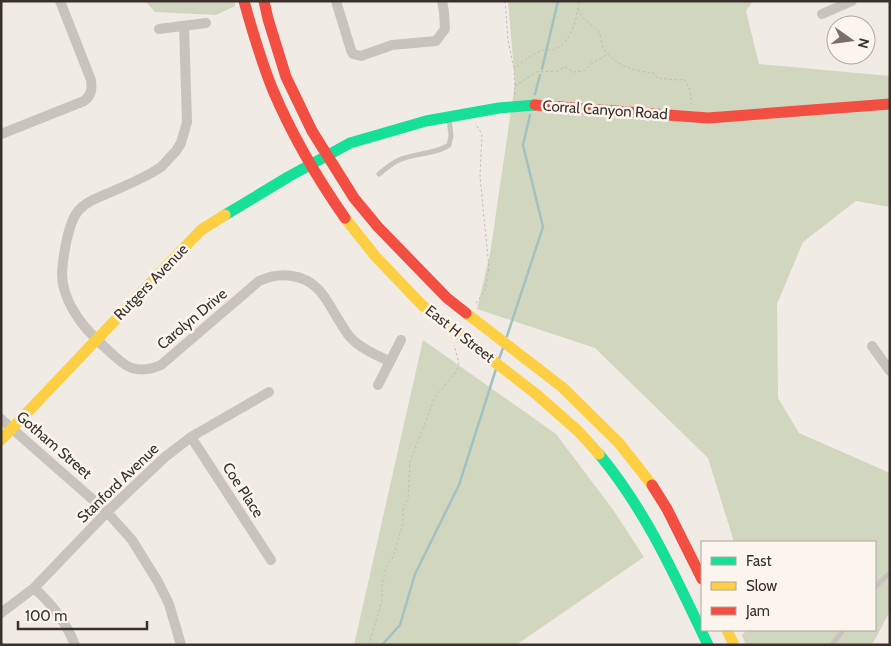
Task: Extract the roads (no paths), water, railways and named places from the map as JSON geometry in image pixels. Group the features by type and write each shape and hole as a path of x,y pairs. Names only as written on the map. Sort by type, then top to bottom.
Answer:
{"main road":[{"name":"East H Street","path":"244,1 251,29 284,115 311,165 342,213 374,255 425,307 540,396 597,452 628,492 645,518 701,630"},
{"name":"East H Street","path":"264,1 286,77 312,132 354,198 378,227 447,298 562,388 619,443 650,483 667,509 701,577"},
{"name":"Corral Canyon Road","path":"327,156 350,143 426,121 537,104 708,118 890,104"},
{"name":"Rutgers Avenue","path":"1,440 201,230 288,177 327,156"},
{"name":"East H Street","path":"701,631 708,645"},
{"path":"727,631 734,645"}],"street":[{"path":"1,134 89,98 92,91 89,73 60,1"},
{"path":"336,1 351,50 353,54 361,56 392,45 436,41 444,29 442,1"},
{"path":"822,14 852,1"},
{"path":"159,29 206,23"},
{"name":"Carolyn Drive","path":"184,26 187,122 181,143 161,167 88,202 77,212 71,224 62,282 68,301 79,321 96,340 128,366 139,370 151,369 161,365 259,281 273,276 288,275 302,279 314,286 324,296 351,338 363,348 390,362"},
{"path":"378,385 401,340"},
{"path":"872,346 890,371"},
{"name":"Stanford Avenue","path":"1,613 34,588 165,457 191,437 269,392"},
{"name":"Gotham Street","path":"1,419 108,512 132,540 169,604 181,645"},
{"name":"Coe Place","path":"191,437 270,560"},
{"path":"34,588 56,610 75,645"}],"lane":[{"path":"379,174 397,160 444,149 450,145 451,136 448,117"},
{"path":"876,586 890,573"},
{"path":"832,645 842,631"}],"waterway":[{"path":"542,69 558,1"},
{"path":"535,94 540,75"},
{"path":"507,336 543,227 523,145 530,115"},
{"path":"499,359 503,348"},
{"path":"382,645 400,625 415,574 459,485 496,369"}]}
